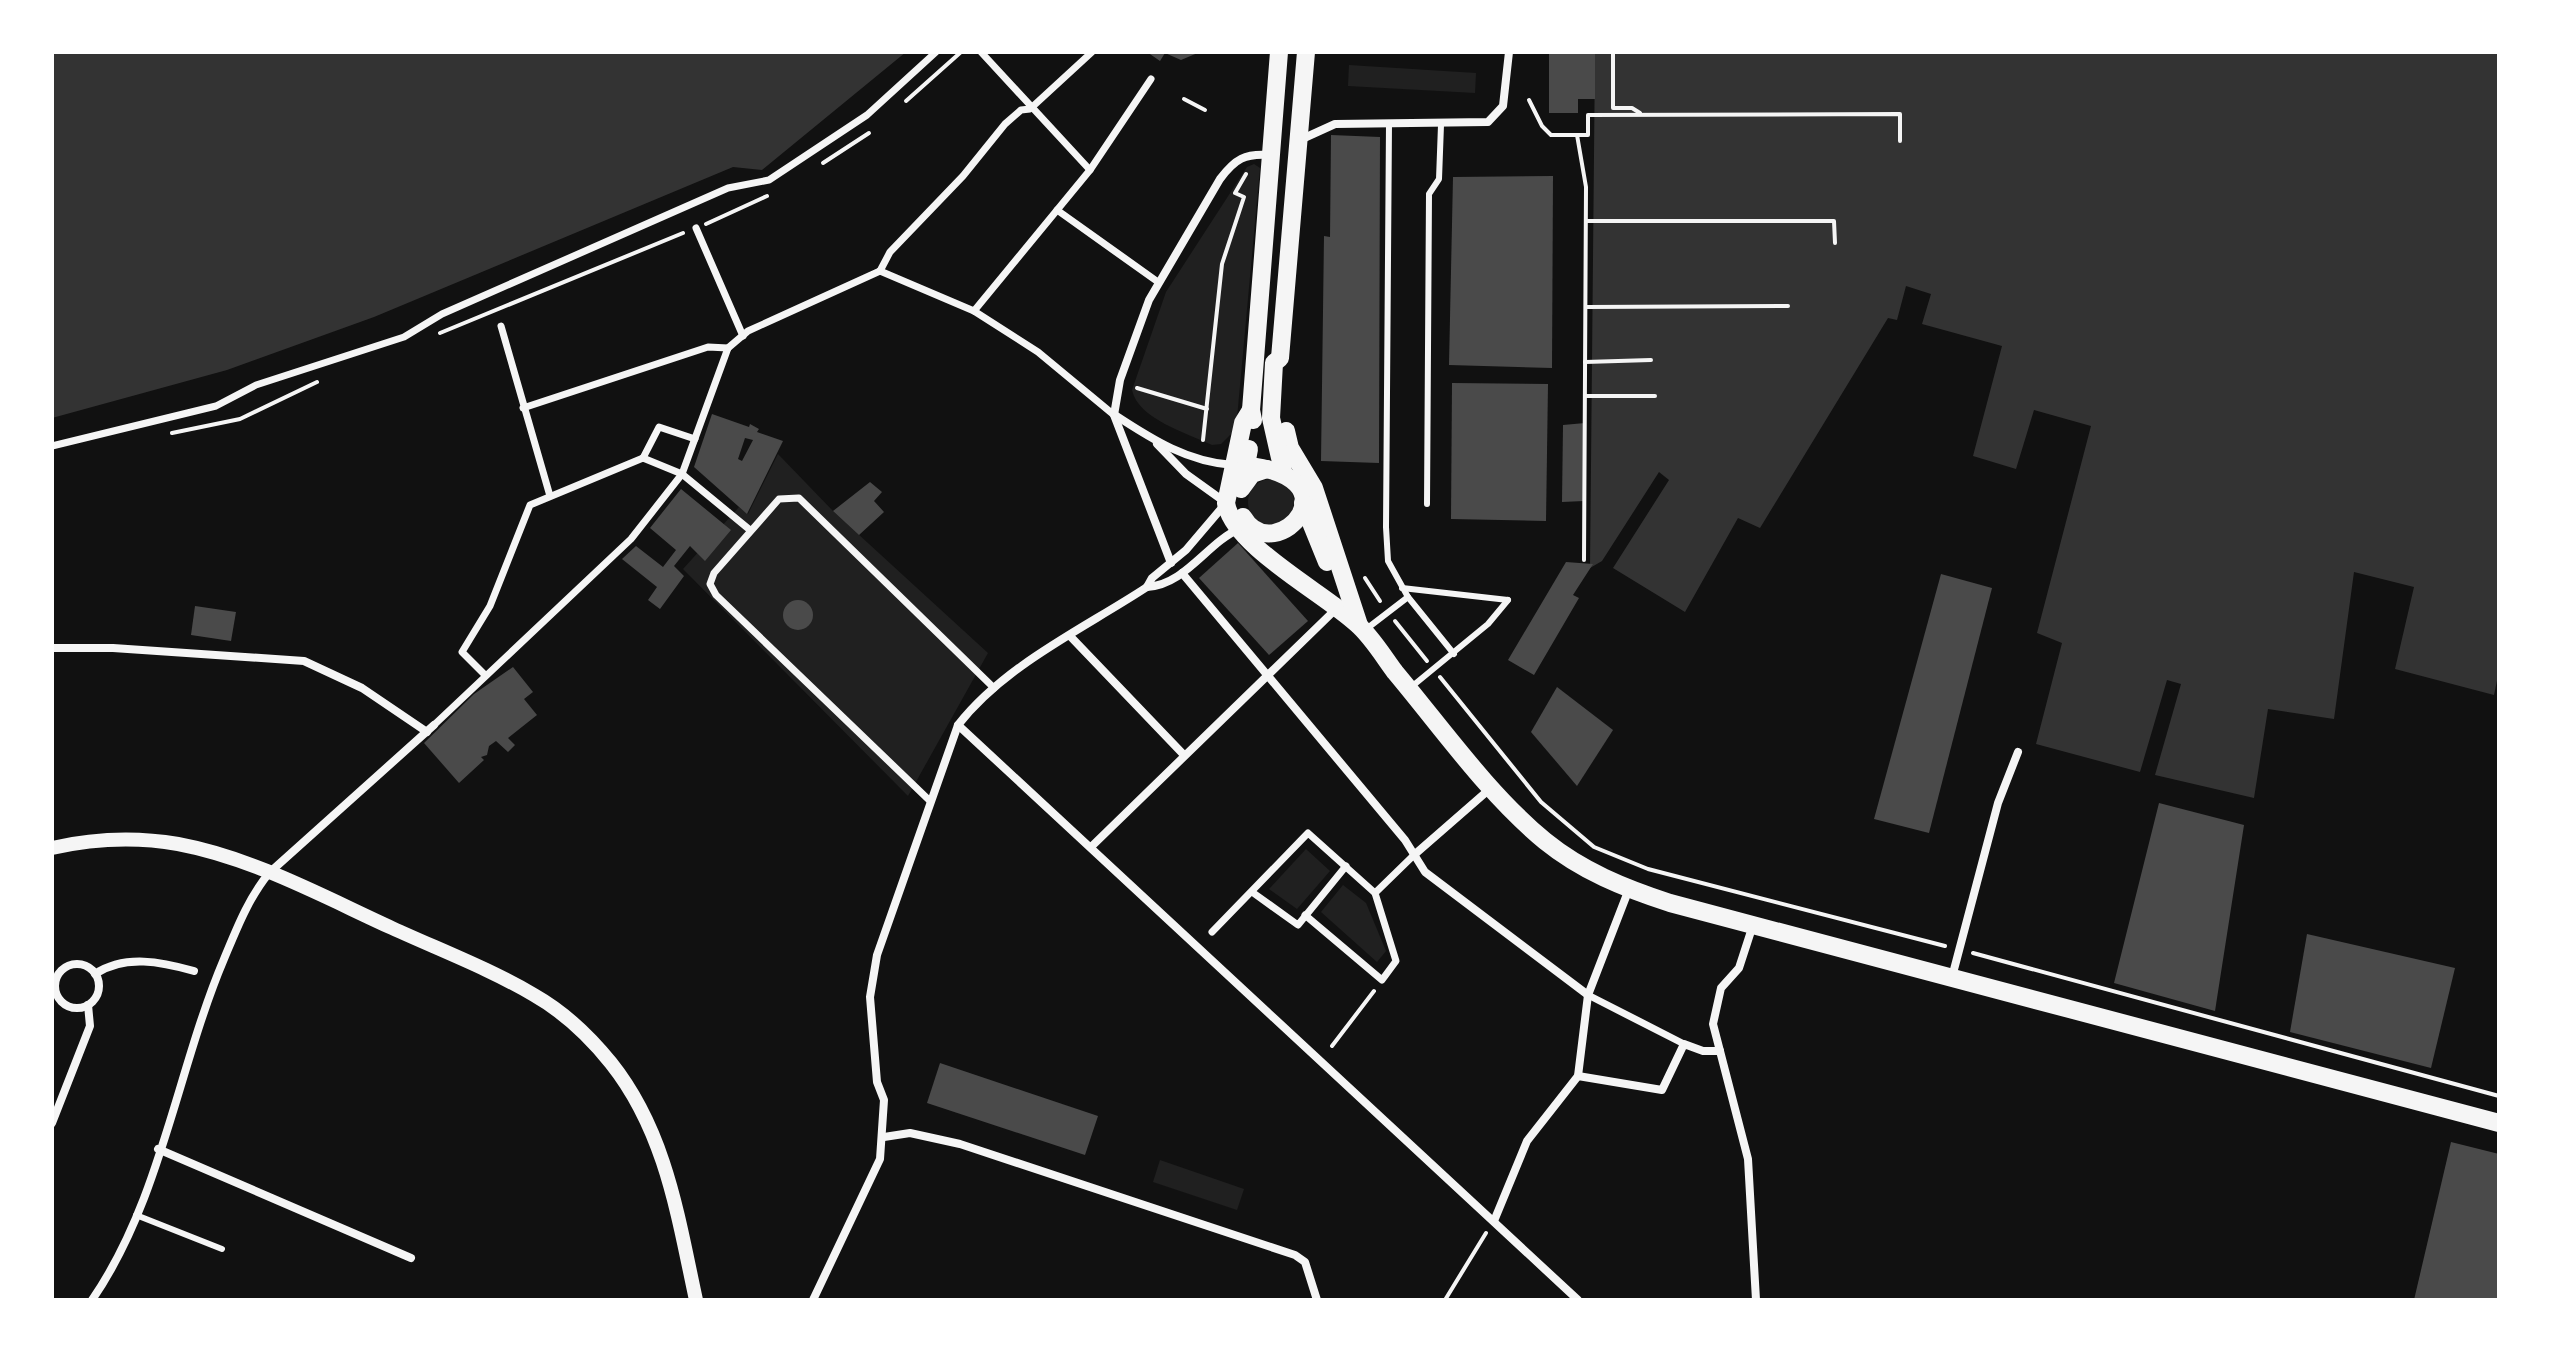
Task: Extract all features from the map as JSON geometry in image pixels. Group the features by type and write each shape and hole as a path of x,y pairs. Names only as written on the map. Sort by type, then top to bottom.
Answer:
{"main road":[{"path":"1279,52 1251,410 1243,423 1240,465 1244,521 1286,572 1305,581 1361,628 1492,787 1545,841 1580,866 1629,889 1753,925 2499,1123"},
{"path":"1306,52 1280,358 1285,364 1283,406 1290,448 1314,488 1343,582 1361,628"},
{"path":"1275,470 1271,418 1274,363 1280,358"},
{"path":"1240,465 1275,470 1298,484 1333,576 1343,582"},
{"path":"1240,465 1244,521 1297,567 1305,581"},
{"path":"1242,486 1252,474 1275,470"},
{"path":"1244,521 1286,530 1295,523 1303,503"}],"street":[{"path":"52,446 216,406 256,385 404,337 442,314 728,188 769,180 867,115 936,52"},
{"path":"981,52 1030,109 1090,170"},
{"path":"92,1300 116,1261 136,1215 193,1037 217,974 248,901 269,873 565,605 631,539 682,474 728,348 743,336 880,271 890,252 963,176 1005,124 1021,110 1030,109 1092,52"},
{"path":"1298,141 1315,130 1335,124 1488,122 1503,106 1509,52"},
{"path":"974,311 1090,170 1151,79"},
{"path":"1171,563 1114,415 1120,380 1158,282 1231,164 1249,153 1271,155"},
{"path":"1057,210 1158,282"},
{"path":"696,228 743,336"},
{"path":"880,271 974,311 1038,352 1114,415 1153,440 1193,459 1240,465"},
{"path":"501,326 550,496"},
{"path":"523,408 708,347 728,348"},
{"path":"485,675 462,652 490,606 530,505 643,458 659,427 695,439"},
{"path":"1153,440 1186,474 1244,521"},
{"path":"643,458 682,474 750,530"},
{"path":"929,800 716,595 710,584 714,573 779,499 799,498 994,688"},
{"path":"1147,587 1152,578 1171,563 1244,521"},
{"path":"813,1300 880,1159 884,1137 884,1100 877,1082 870,997 877,955 929,800 958,725 994,688 1147,587 1158,586 1182,573 1244,521"},
{"path":"1182,573 1425,872 1588,995 1684,1044 1703,1051 1720,1051"},
{"path":"1091,847 1183,754 1337,608"},
{"path":"1070,636 1183,754"},
{"path":"52,648 113,648 304,661 362,688 427,732"},
{"path":"958,725 1578,1300"},
{"path":"1952,978 1998,803 2018,752"},
{"path":"1375,893 1492,787"},
{"path":"1212,932 1308,833 1375,893 1396,961 1382,980 1305,915"},
{"path":"52,848 99,840 178,844 269,873 536,996 593,1043 613,1064 643,1111 664,1158 696,1300"},
{"path":"1252,892 1298,925 1346,866"},
{"path":"1494,1221 1527,1141 1578,1076 1588,995 1629,889"},
{"path":"1753,925 1739,968 1721,988 1714,1011 1720,1051 1748,1159 1756,1300"},
{"path":"95,974 116,964 133,961 194,971"},
{"path":"82,965 95,974 99,985 97,996 88,1005 71,1008 54,992 57,978 66,967 82,965"},
{"path":"52,1123 90,1026 88,1005"},
{"path":"1578,1076 1662,1090 1684,1044"},
{"path":"884,1137 910,1133 960,1144 1295,1255 1305,1262 1317,1300"},
{"path":"158,1149 411,1258"}],"lane":[{"path":"1389,124 1388,561 1408,597 1454,654"},
{"path":"1427,504 1429,194 1439,179 1441,125"},
{"path":"1402,588 1508,600 1488,624 1410,688"},
{"path":"1361,628 1408,597"},
{"path":"136,1215 222,1249"}],"path":[{"path":"1613,52 1613,108 1632,108 1640,113"},
{"path":"1184,99 1205,110"},
{"path":"1529,100 1542,126 1551,135 1588,135 1588,115 1900,114 1900,141"},
{"path":"1577,135 1586,187 1584,560"},
{"path":"1203,440 1222,264 1244,197 1235,193 1251,165"},
{"path":"1585,221 1834,221 1835,243"},
{"path":"1586,307 1788,306"},
{"path":"1585,362 1651,360"},
{"path":"1137,388 1207,409"},
{"path":"1585,396 1655,396"},
{"path":"1394,619 1428,663"},
{"path":"1439,677 1541,802 1594,847 1648,869 1953,948"},
{"path":"1969,952 2499,1096"},
{"path":"1332,1046 1382,980"},
{"path":"1445,1300 1487,1231"}],"shaded area":[{"path":"52,52 906,52 762,170 733,167 374,317 227,370 52,418"},
{"path":"1595,52 2499,52 2499,671 2494,695 2395,669 2414,587 2354,572 2334,719 2268,709 2254,798 2155,775 2181,684 2167,680 2140,772 2036,744 2062,643 2037,633 2091,426 2034,410 2016,469 1973,456 2002,346 1922,324 1931,294 1906,286 1897,320 1888,318 1760,528 1738,518 1685,612 1613,568 1669,480 1659,472 1602,561 1590,568"},
{"path":"1349,65 1476,73 1475,93 1348,86"},
{"path":"1254,164 1260,168 1236,429 1221,444 1212,445 1153,417 1136,400 1132,390 1166,292 1247,167"},
{"path":"778,454 833,511 988,653 908,796 683,569 739,507 748,514"},
{"path":"1271,479 1287,486 1294,502 1287,518 1271,525 1255,518 1248,502 1255,486"},
{"path":"1306,849 1330,871 1297,909 1269,889"},
{"path":"1343,885 1366,903 1386,951 1377,962 1321,912"},
{"path":"1160,1160 1244,1189 1237,1210 1153,1182"}],"building":[{"path":"1147,52 1200,52 1181,60 1165,53 1160,61"},
{"path":"1549,52 1595,52 1595,99 1578,99 1578,113 1549,113"},
{"path":"1331,135 1380,137 1379,463 1321,461 1324,236 1330,237"},
{"path":"1553,176 1552,368 1449,365 1453,177"},
{"path":"1452,383 1548,384 1546,521 1451,519"},
{"path":"712,414 749,427 750,424 759,429 757,432 783,441 747,514 694,467","holes":["745,438 753,440 742,461 738,459"]},
{"path":"1585,423 1584,501 1562,502 1563,425"},
{"path":"870,482 882,492 874,501 884,512 859,535 833,511"},
{"path":"681,489 731,530 705,561 690,546 674,566 684,576 660,609 648,600 657,587 622,559 636,546 663,567 676,550 650,528"},
{"path":"1238,543 1308,621 1269,655 1199,578"},
{"path":"1566,562 1593,564 1573,595 1579,598 1534,675 1508,660"},
{"path":"1941,574 1992,588 1929,833 1874,819"},
{"path":"798,600 804,601 812,609 812,621 804,629 798,630 792,629 784,621 783,615 784,609 792,601"},
{"path":"195,606 236,612 231,641 191,635"},
{"path":"513,667 533,692 524,699 537,715 508,738 515,745 508,752 496,741 489,746 487,755 481,757 484,760 459,783 424,743 474,694"},
{"path":"1557,687 1613,730 1577,786 1531,732"},
{"path":"2159,803 2244,825 2215,1011 2114,983"},
{"path":"2307,934 2455,968 2431,1068 2290,1032"},
{"path":"940,1063 1098,1116 1085,1155 927,1103"},
{"path":"2451,1142 2499,1154 2499,1300 2414,1300"}]}
